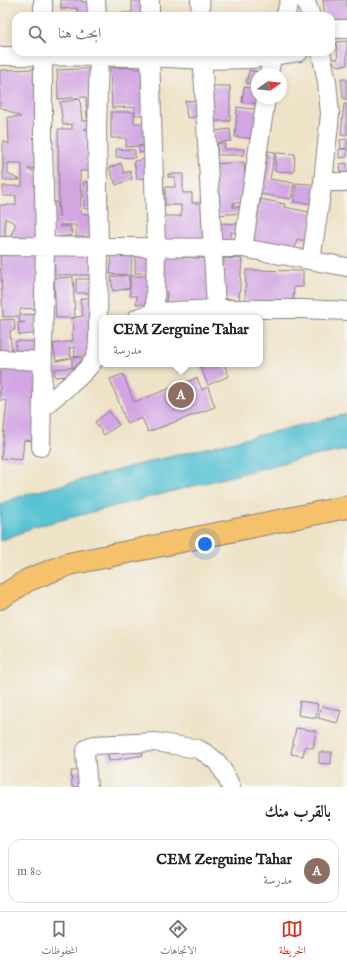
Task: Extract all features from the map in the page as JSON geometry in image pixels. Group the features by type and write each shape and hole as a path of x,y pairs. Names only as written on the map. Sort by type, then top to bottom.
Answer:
{"main road":[{"path":"0,598 28,580 69,564 347,507"}],"street":[{"path":"43,0 43,12"},
{"path":"96,0 97,12"},
{"path":"150,0 150,12"},
{"path":"200,0 201,12"},
{"path":"286,12 290,0"},
{"path":"305,0 310,12"},
{"path":"335,29 347,29"},
{"path":"0,56 12,55"},
{"path":"41,447 45,246 43,56"},
{"path":"99,56 97,131 100,315"},
{"path":"150,56 156,247 155,312"},
{"path":"216,309 202,56 251,59 264,56"},
{"path":"270,68 272,56"},
{"path":"311,260 323,182 330,114 327,82 322,56"},
{"path":"243,248 265,104"},
{"path":"323,182 347,182"},
{"path":"0,246 243,248 347,267"},
{"path":"146,315 155,312 216,309 302,309 347,311"},
{"path":"42,408 88,369 95,359 99,335"},
{"path":"0,359 43,361"},
{"path":"88,787 85,754 88,746 155,742 198,749 208,754 217,762 231,787"}],"water":[{"path":"347,414 347,450 298,459 34,527 0,541 0,504 24,495 152,461"}],"building":[{"path":"61,0 82,0 82,2 90,2 91,12 77,12 77,8 61,9"},
{"path":"323,0 347,0 347,28 335,29 335,12 324,12"},
{"path":"132,1 157,1 157,12 132,12"},
{"path":"347,41 347,65 337,66 331,59 338,59 336,42"},
{"path":"135,67 135,69 153,68 155,115 135,115 135,107 112,108 110,68"},
{"path":"103,68 106,117 87,118 86,97 58,99 57,70"},
{"path":"48,69 49,168 28,169 46,178 48,240 8,241 16,224 5,218 5,240 0,250 0,205 16,205 16,196 3,196 3,186 22,186 22,163 8,163 8,174 20,180 3,180 3,141 9,144 8,117 21,117 0,107 0,70"},
{"path":"249,70 251,70 251,84 246,83"},
{"path":"341,79 347,79 347,100 343,98"},
{"path":"209,86 230,86 230,121 210,121"},
{"path":"244,87 251,88 251,103 242,102"},
{"path":"80,99 82,121 100,120 100,128 84,129 102,129 102,171 80,171 81,214 100,214 101,237 76,237 76,225 60,225 60,227 70,226 72,235 54,238 50,203 57,202 59,217 58,129 72,129 72,124 63,125 60,102"},
{"path":"200,100 201,116 187,118 185,101"},
{"path":"344,104 347,104 347,135 341,135"},
{"path":"237,107 260,110 257,139 235,137"},
{"path":"111,112 134,112 134,123 154,123 154,145 126,147 126,138 111,138"},
{"path":"230,129 231,141 215,143 214,131"},
{"path":"347,139 347,148 341,149 340,140"},
{"path":"218,143 225,143 224,149 244,149 244,155 217,155"},
{"path":"146,145 147,152 139,153 139,146"},
{"path":"116,149 135,150 135,158 116,157"},
{"path":"339,149 347,149 347,157 339,158"},
{"path":"268,151 275,152 270,179 294,183 291,199 260,194"},
{"path":"276,153 295,154 294,172 275,171"},
{"path":"157,157 146,178 137,179 134,161"},
{"path":"244,162 247,202 233,203 233,207 243,207 244,213 215,215 212,164"},
{"path":"121,163 124,173 130,171 132,179 116,185 109,168"},
{"path":"347,163 347,181 342,182 340,164"},
{"path":"168,174 183,174 183,193 192,193 192,203 205,203 210,241 163,241 163,216 181,216 181,205 165,205 165,187 175,187 175,177 168,177"},
{"path":"83,182 96,182 98,208 84,209"},
{"path":"296,183 318,185 316,204 294,202"},
{"path":"261,199 285,204 284,207 314,213 307,241 297,239 294,255 252,244"},
{"path":"219,223 241,224 241,233 231,232 231,243 219,243"},
{"path":"47,252 46,308 20,309 20,315 44,314 42,333 19,335 18,323 20,323 19,316 3,317 0,255"},
{"path":"112,253 132,255 131,275 128,275 130,288 113,291 111,277 127,275 110,274"},
{"path":"98,254 99,275 55,275 54,255"},
{"path":"135,255 150,255 150,273 135,273"},
{"path":"161,256 219,259 223,279 224,258 242,259 239,300 219,298 218,305 166,302 167,292 159,291"},
{"path":"246,270 303,271 303,287 294,287 293,303 245,302"},
{"path":"130,276 150,276 149,304 136,304 137,296 130,296"},
{"path":"73,277 75,318 56,318 54,278"},
{"path":"76,279 96,279 96,293 76,293"},
{"path":"91,297 99,341 99,352 75,357 74,347 69,348 71,358 56,361 53,344 73,341 72,331 74,330 72,318 83,316 80,299"},
{"path":"14,319 15,330 10,331 12,356 0,357 0,320"},
{"path":"16,341 44,342 44,346 52,346 52,356 15,359"},
{"path":"72,357 83,358 83,366 72,366"},
{"path":"0,366 43,371 38,442 24,440 22,460 1,458 7,401 0,400"},
{"path":"78,367 79,375 55,377 54,369"},
{"path":"200,367 225,367 229,376 208,385"},
{"path":"123,374 134,402 197,378 202,390 208,387 215,407 148,432 142,418 127,424 110,379"},
{"path":"109,411 119,425 104,435 95,422"},
{"path":"300,701 318,704 316,718 298,715"},
{"path":"322,706 341,711 337,723 318,718"},
{"path":"296,728 316,731 313,748 305,746 303,756 291,754"},
{"path":"139,737 143,755 109,761 106,744"},
{"path":"319,752 332,752 331,764 319,763"},
{"path":"93,770 94,787 72,787 71,771"}],"place":[{"name":"CEM Zerguine Tahar","path":"181,395"}]}
